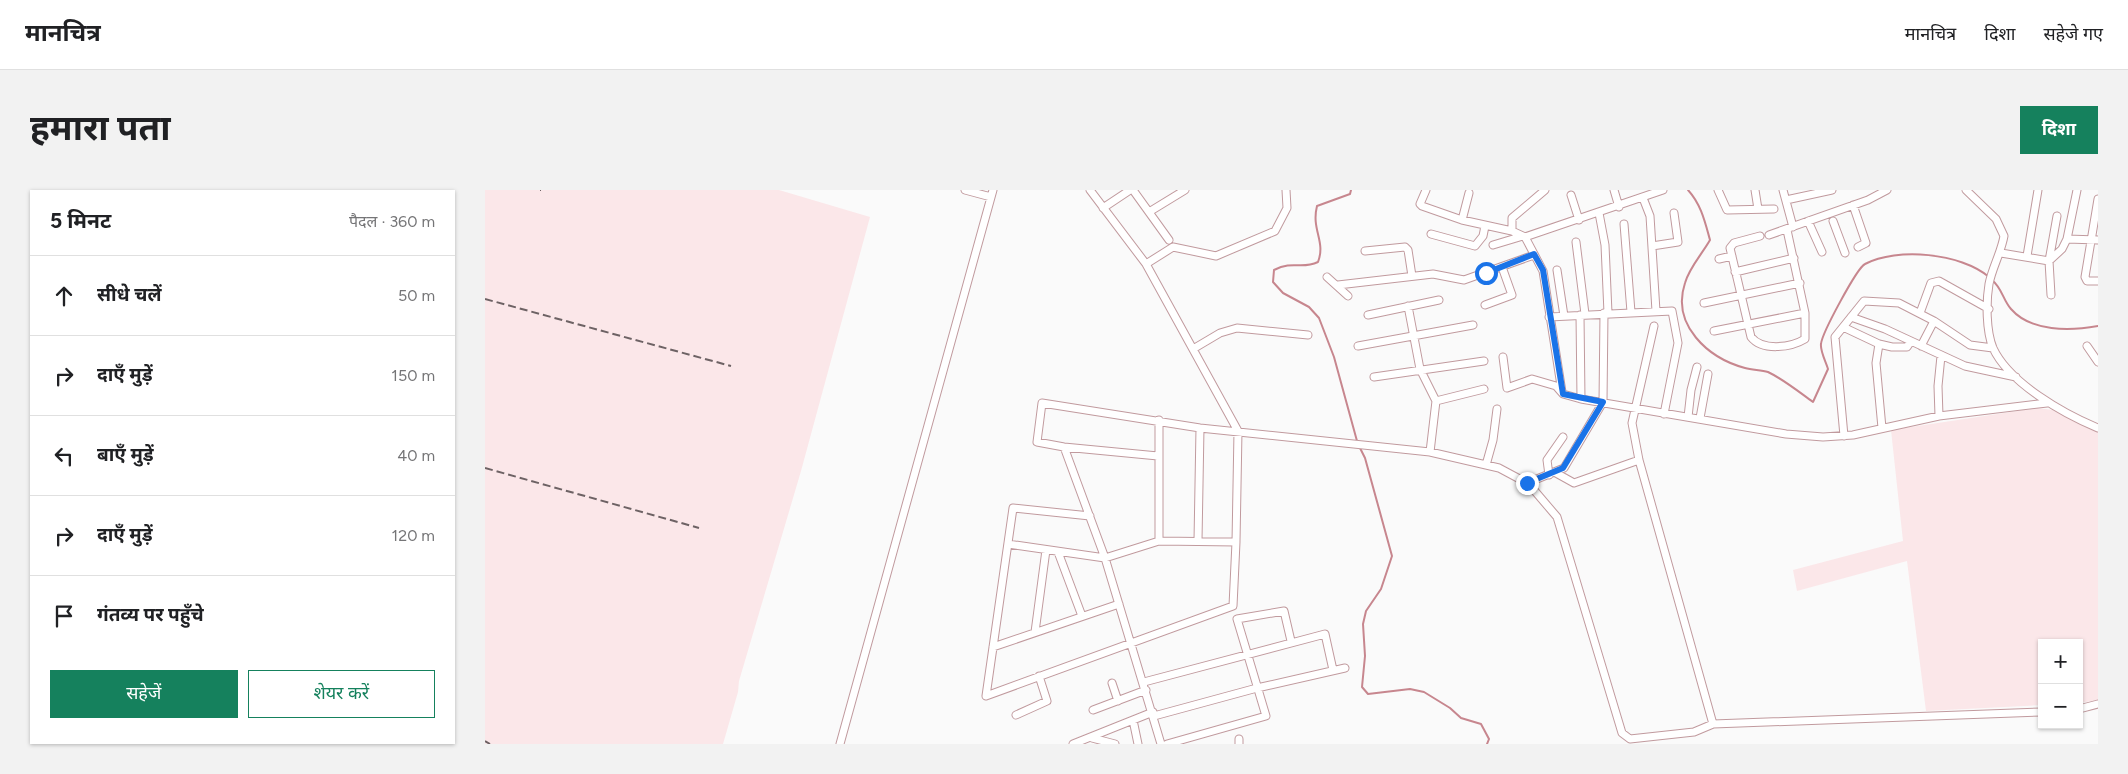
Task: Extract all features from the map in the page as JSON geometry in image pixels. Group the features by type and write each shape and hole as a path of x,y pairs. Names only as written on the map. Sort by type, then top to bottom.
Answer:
{"street":[{"path":"840,744 992,193 965,190"},
{"path":"1090,190 1146,264 1238,431 1237,542 1233,606 986,696 1013,508 1090,516"},
{"path":"1103,208 1131,190 1169,240"},
{"path":"1149,212 1185,190"},
{"path":"1146,264 1173,247 1216,256 1275,231 1287,208 1285,190"},
{"path":"1426,190 1422,206 1462,220 1512,231 1524,237 1543,270 1549,317 1563,394"},
{"path":"1614,190 1619,207"},
{"path":"1493,245 1579,220 1663,190"},
{"path":"1717,190 1727,210 1774,209"},
{"path":"1755,190 1758,209"},
{"path":"1760,236 1731,245 1729,248 1751,337 1756,342 1770,347 1799,343 1805,339 1805,313 1783,190"},
{"path":"1786,200 1832,190"},
{"path":"1769,235 1853,205 1887,190"},
{"path":"1966,190 1977,193 1997,220 2004,236 2001,253 1989,284 1988,327 1993,348 2005,367 2047,403 2098,428"},
{"path":"2027,256 2038,190"},
{"path":"2049,261 2063,249 2077,190"},
{"path":"1512,231 1512,218 1541,191"},
{"path":"1462,220 1469,193"},
{"path":"1571,195 1579,220"},
{"path":"1643,198 1650,216 1656,311"},
{"path":"2098,199 2085,279 2098,281"},
{"path":"1853,205 1866,243 1858,247"},
{"path":"1528,483 1552,474 1568,462 1603,402 1606,313 1605,246 1599,213"},
{"path":"1652,246 1678,242 1674,213"},
{"path":"1827,214 1829,222 1836,220 1845,253"},
{"path":"2051,295 2049,261 2057,216"},
{"path":"1808,221 1823,252"},
{"path":"1624,224 1631,312"},
{"path":"1431,234 1475,246 1483,236 1485,226"},
{"path":"2067,238 2098,240"},
{"path":"1576,242 1583,314 1581,399"},
{"path":"1365,251 1405,247 1408,250 1412,276"},
{"path":"2001,253 2049,261"},
{"path":"1338,285 1433,274 1464,280 1534,254"},
{"path":"1719,259 1731,256"},
{"path":"1735,272 1794,258"},
{"path":"1485,305 1512,295 1502,267"},
{"path":"1557,270 1564,316"},
{"path":"1327,277 1349,296"},
{"path":"1920,313 1931,282 1939,281 1989,309"},
{"path":"1703,302 1800,283"},
{"path":"1368,315 1439,300"},
{"path":"1844,436 1835,337 1864,301 1899,303 1934,321 1970,345 1993,348"},
{"path":"1408,306 1420,369 1436,401 1430,452"},
{"path":"1549,317 1673,311 1678,338 1664,414"},
{"path":"1714,330 1805,313"},
{"path":"1851,317 1885,328 1965,366 2017,377"},
{"path":"1921,346 1934,321"},
{"path":"1358,346 1473,325"},
{"path":"1654,326 1632,423 1639,460 1713,724"},
{"path":"1843,327 1879,344 1905,347 1911,341"},
{"path":"1193,349 1220,333 1237,328 1309,335"},
{"path":"1879,344 1876,362 1882,428"},
{"path":"2087,346 2098,362"},
{"path":"1939,416 1938,386 1941,356"},
{"path":"1503,357 1507,388 1532,379 1556,386 1563,394 1581,399 1636,410 1700,418 1787,434 1823,437 1844,436 1939,416 2047,403"},
{"path":"1374,377 1484,361"},
{"path":"1688,417 1691,390 1697,367"},
{"path":"1700,418 1708,374"},
{"path":"1436,401 1484,389"},
{"path":"1158,456 1064,447 1037,442 1042,403 1200,428 1430,452 1499,468 1528,483 1557,517 1622,733 1630,739 1694,732 1713,724 2038,712"},
{"path":"1486,465 1493,440 1497,409"},
{"path":"1159,420 1159,541"},
{"path":"1198,541 1200,428"},
{"path":"1563,437 1547,460 1552,474 1574,483 1639,460"},
{"path":"1064,447 1105,558 1161,744"},
{"path":"1008,544 1105,558 1159,541 1237,542"},
{"path":"1035,632 1047,550"},
{"path":"1058,552 1082,616"},
{"path":"993,647 1119,604"},
{"path":"1167,744 1266,716 1237,619 1284,611 1291,641"},
{"path":"1143,682 1291,641 1325,634 1333,670"},
{"path":"1073,744 1153,714 1345,668"},
{"path":"1016,715 1047,701 1039,676"},
{"path":"1112,683 1118,701"},
{"path":"1093,710 1146,690"},
{"path":"2083,708 2098,704"},
{"path":"1133,720 1138,744"},
{"path":"1092,738 1115,744"}],"shaded area":[{"path":"485,190 779,190 870,217 801,471 739,681 738,692 723,744 485,744"},
{"path":"2037,408 2053,410 2098,432 2098,700 2083,702 2083,639 2038,639 2038,705 1926,711 1907,561 1797,591 1793,570 1903,541 1891,430"}],"waterway":[{"path":"1351,190 1350,194 1317,206 1316,222 1320,241 1318,262 1281,267 1274,270 1273,282 1283,293 1309,307 1319,318 1334,357 1357,441"},
{"path":"1688,190 1699,207 1710,240 1693,266 1685,283 1682,298 1683,313 1688,326 1696,338 1718,356 1745,368 1768,372 1813,402 1828,369 1821,350 1823,338 1848,288 1865,264 1894,255 1929,255 1962,262 1989,277"},
{"path":"1992,280 2011,309 2019,317 2029,322 2040,326 2063,329 2098,326"},
{"path":"1360,448 1365,458 1392,556 1381,589 1366,611 1363,624 1365,656 1362,687 1368,694 1410,689 1424,692 1450,708 1461,718 1481,724 1489,739 1487,744"}],"railway":[{"path":"485,299 731,366"},
{"path":"485,468 699,528"},
{"path":"485,741 490,744"}],"route":[{"path":"1486,273 1534,254 1543,270 1549,317 1563,394 1603,402 1563,468 1556,473 1527,483"}]}
